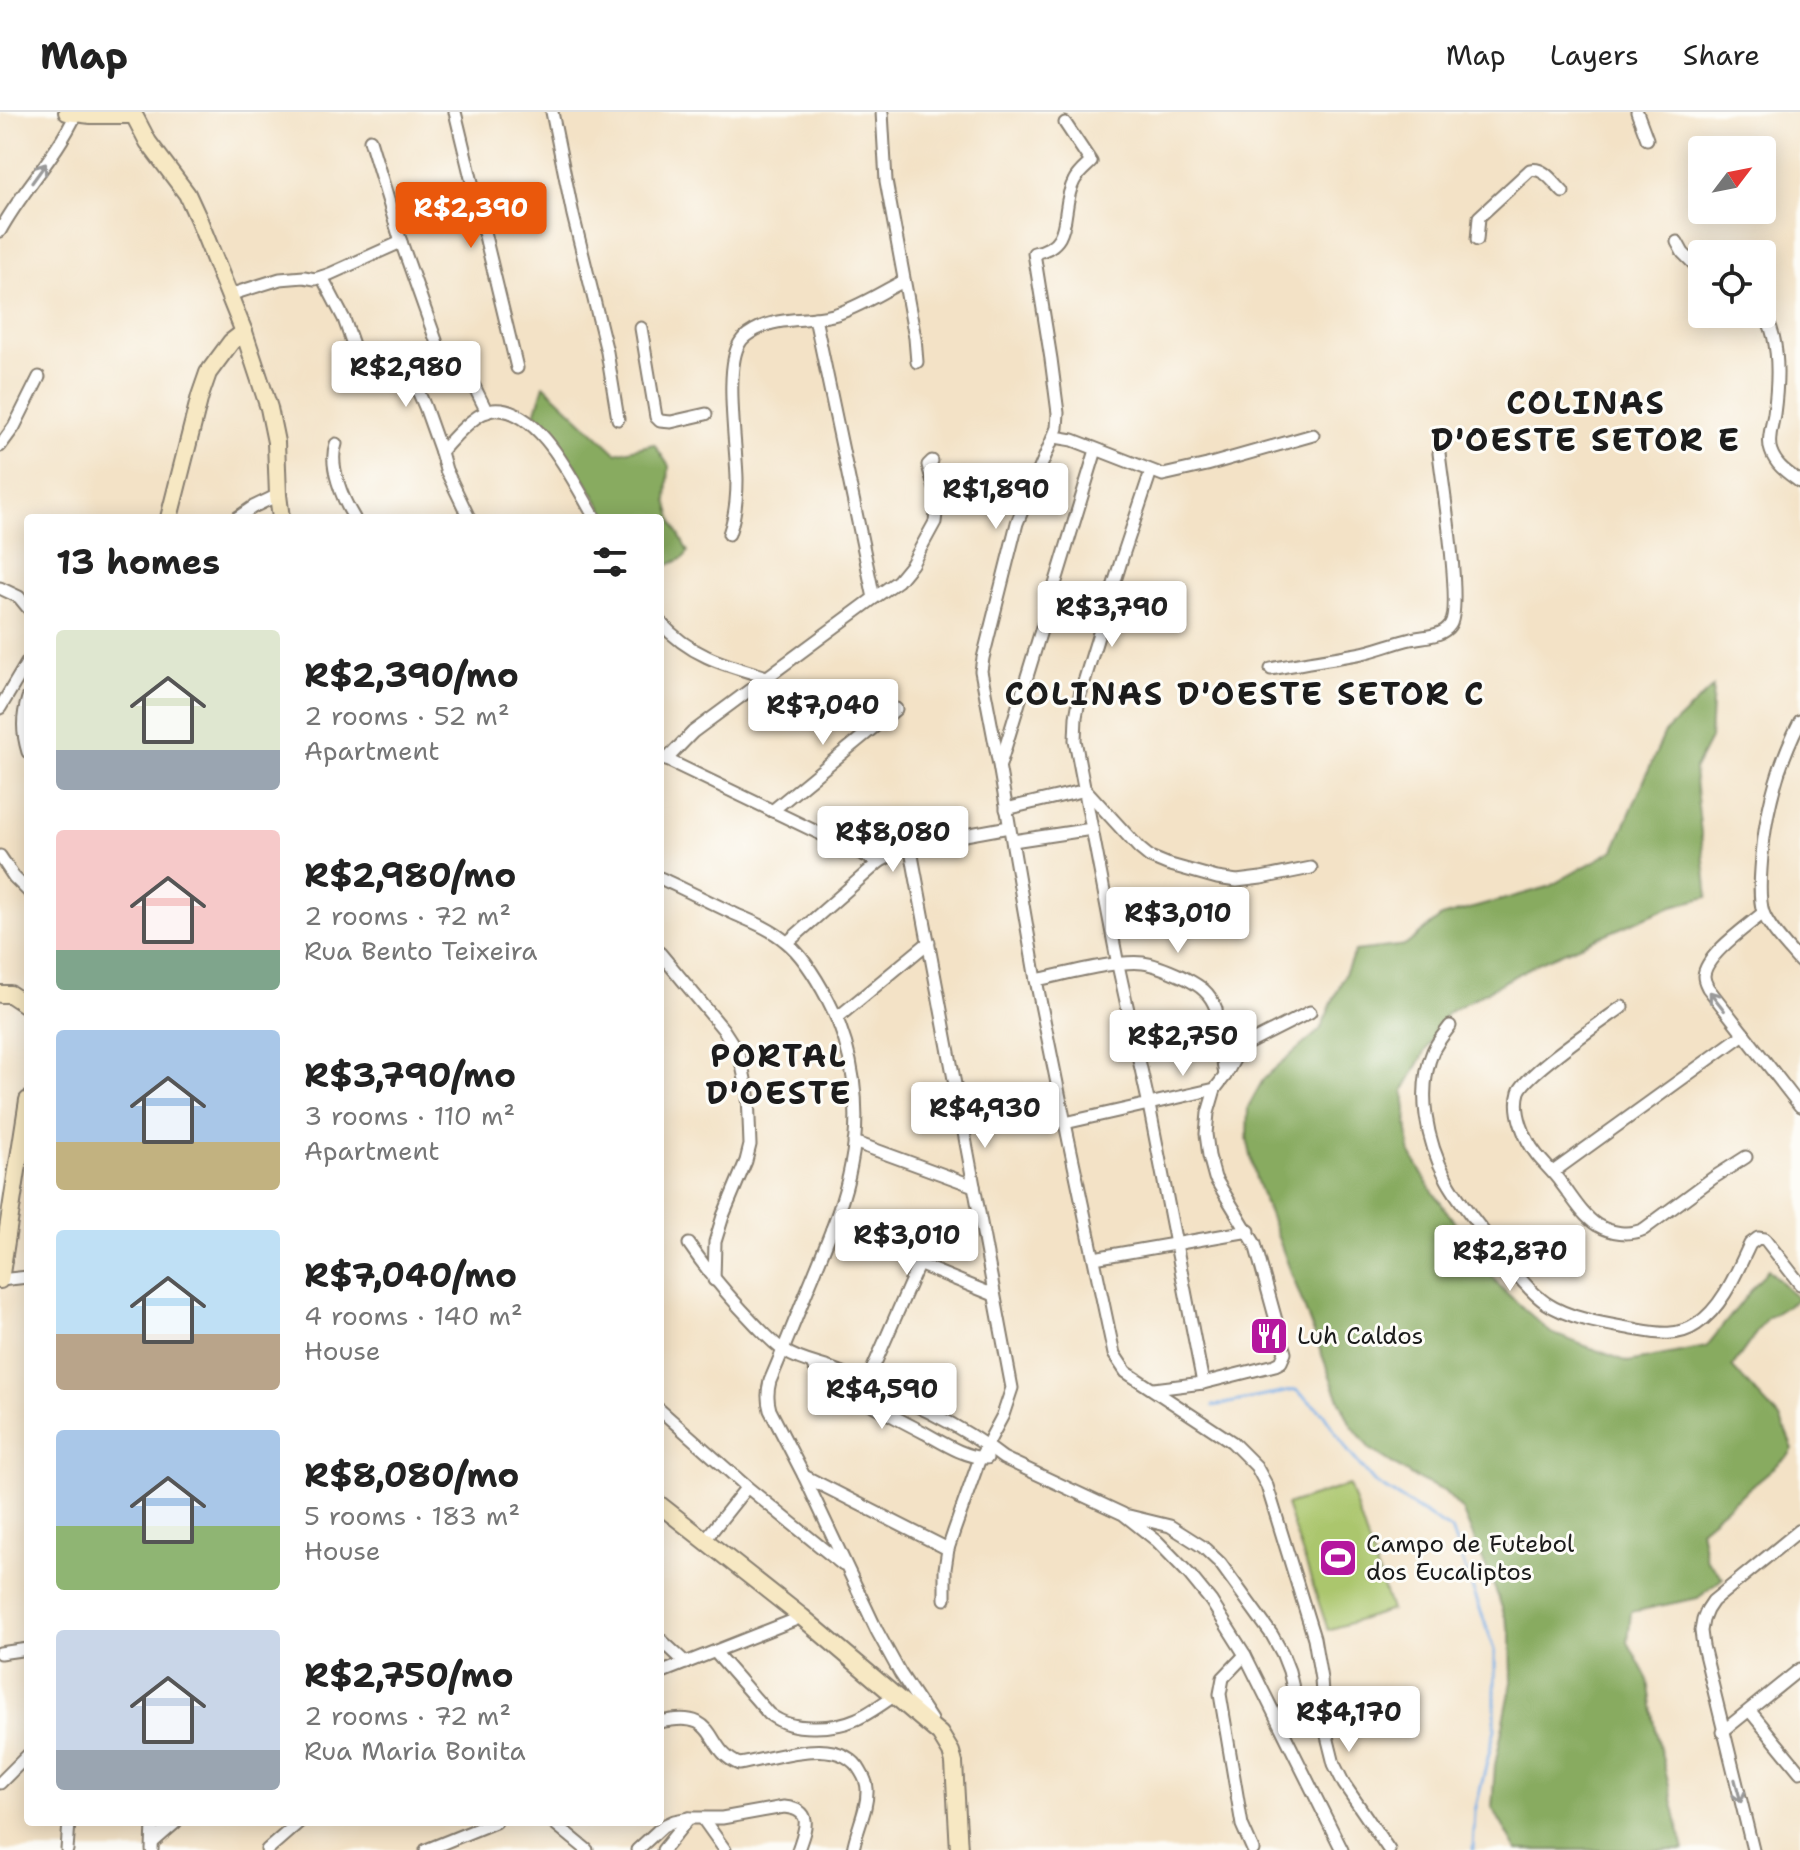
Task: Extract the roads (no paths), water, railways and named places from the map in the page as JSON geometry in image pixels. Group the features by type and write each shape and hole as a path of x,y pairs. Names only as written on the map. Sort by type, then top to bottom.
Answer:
{"main road":[{"path":"72,113 137,114 148,142 187,194 244,332 269,408 276,442 280,514"},
{"path":"170,514 208,373 231,342 244,332"},
{"path":"0,994 10,994 24,1003"},
{"path":"0,1280 24,1126"},
{"path":"664,1508 802,1617 940,1734 954,1763 959,1850"}],"street":[{"path":"455,112 517,368"},
{"path":"552,112 573,215 607,352 618,419"},
{"path":"882,112 886,181 917,362"},
{"path":"1637,112 1647,139"},
{"path":"0,231 60,144 72,113"},
{"path":"1065,123 1091,162 1071,188 1061,236 1055,245 1034,253 1058,413 1055,437 1046,451 1017,523 983,658 982,684 1036,980 1114,1354 1126,1372 1248,1455 1264,1479 1316,1647 1324,1724 1334,1764 1389,1850"},
{"path":"370,140 401,242 438,346 469,376 487,412"},
{"path":"1477,240 1479,217 1534,168 1540,169 1563,192"},
{"path":"229,295 280,279 322,277 401,242"},
{"path":"1677,242 1688,258"},
{"path":"322,277 344,319 358,359"},
{"path":"729,534 736,507 732,389 739,342 764,325 843,312 904,281"},
{"path":"815,318 874,598"},
{"path":"641,328 656,417 660,421 671,422 706,414"},
{"path":"1770,328 1775,349 1776,393 1769,448 1783,470 1800,482"},
{"path":"402,354 425,407 446,470 467,514"},
{"path":"0,446 14,427 39,377"},
{"path":"441,452 462,430 487,412 506,411 532,424 549,441 593,514"},
{"path":"1055,437 1073,440 1163,475 1313,435"},
{"path":"336,444 333,459 342,493 352,514"},
{"path":"999,765 1096,450"},
{"path":"1271,669 1360,654 1440,633 1452,623 1455,616 1455,581 1439,453"},
{"path":"664,757 693,732 898,581 912,564 935,522 938,498 928,465 932,461"},
{"path":"1151,471 1080,695 1075,740 1203,1383"},
{"path":"243,514 278,495"},
{"path":"0,588 19,597 24,603"},
{"path":"664,626 696,652 767,677"},
{"path":"0,708 24,668"},
{"path":"772,811 896,709"},
{"path":"24,712 24,738"},
{"path":"1800,721 1778,769 1770,799 1762,841 1760,886 1763,913 1800,962"},
{"path":"664,758 879,862"},
{"path":"1006,809 1086,790"},
{"path":"1086,790 1139,848 1167,864 1237,881 1311,868"},
{"path":"788,942 879,862 910,845 1009,827"},
{"path":"1013,841 1092,829"},
{"path":"910,845 1012,1388 1003,1415 980,1458 948,1549 945,1599"},
{"path":"0,856 24,887"},
{"path":"664,880 760,925 788,942 822,989 837,1018 852,1067 855,1103 851,1166 832,1229 770,1381 767,1400 846,1568 900,1673 940,1734"},
{"path":"1763,913 1715,955 1704,975 1708,988 1800,1106"},
{"path":"837,1018 929,942"},
{"path":"664,958 734,1046 741,1061 748,1093 750,1145 715,1242 714,1280"},
{"path":"1036,980 1143,963 1170,971 1201,986 1216,1009 1225,1076"},
{"path":"1622,1007 1536,1072 1519,1089 1517,1105 1526,1137 1586,1217 1610,1231 1633,1234 1746,1157"},
{"path":"1154,1389 1203,1383 1275,1365 1281,1362 1285,1353 1255,1244 1215,1178 1206,1134 1215,1089 1241,1047 1310,1012"},
{"path":"1450,1026 1433,1050 1424,1093 1425,1113 1440,1164 1449,1183 1481,1229 1521,1279 1546,1303 1564,1312 1612,1326 1668,1334 1682,1331 1694,1327 1716,1307 1750,1244 1758,1238 1765,1239 1800,1284"},
{"path":"1553,1172 1744,1034"},
{"path":"1065,1123 1215,1089"},
{"path":"854,1142 974,1186"},
{"path":"832,1229 994,1295"},
{"path":"1094,1258 1249,1231"},
{"path":"689,1244 731,1300 783,1350 797,1359 866,1384 949,1423 1003,1458 1123,1514 1170,1526 1194,1541 1220,1563 1272,1635 1289,1671 1301,1723"},
{"path":"866,1384 919,1263"},
{"path":"0,1280 24,1277"},
{"path":"806,1361 865,1402 953,1448 980,1458 1003,1458"},
{"path":"664,1414 846,1568"},
{"path":"804,1476 948,1549"},
{"path":"704,1541 747,1487"},
{"path":"1123,1514 1157,1541 1211,1601 1245,1655 1342,1850"},
{"path":"1753,1850 1722,1732 1701,1631 1713,1601 1800,1530"},
{"path":"664,1671 802,1617"},
{"path":"664,1643 686,1663"},
{"path":"0,1653 24,1650"},
{"path":"715,1652 769,1714 796,1727 849,1723 895,1695"},
{"path":"1245,1655 1223,1678 1220,1694 1242,1825 1253,1850"},
{"path":"1722,1732 1800,1669"},
{"path":"1718,1712 1750,1711"},
{"path":"1750,1711 1800,1772"},
{"path":"664,1721 681,1719 698,1722 729,1758 739,1764 827,1750 850,1759 859,1767 867,1790 853,1850"},
{"path":"1281,1726 1324,1724"},
{"path":"0,1783 24,1759"},
{"path":"637,1850 669,1823 689,1818 742,1816 784,1807 794,1808 803,1815 807,1824 798,1850"},
{"path":"663,1850 689,1818"},
{"path":"703,1819 725,1850"},
{"path":"67,1850 69,1826"},
{"path":"153,1846 172,1826"},
{"path":"267,1850 294,1826"},
{"path":"426,1850 485,1826"},
{"path":"558,1826 587,1850"}],"waterway":[{"path":"1213,1406 1296,1390 1323,1413 1348,1451 1374,1482 1451,1530 1495,1650 1495,1729 1475,1811 1473,1850"}],"place":[{"name":"Luh Caldos","path":"1269,1336"},
{"name":"Campo de Futebol dos Eucaliptos","path":"1338,1558"}],"district":[{"name":"COLINAS D'OESTE SETOR E","path":"1586,422"},
{"name":"COLINAS D'OESTE SETOR C","path":"1245,694"},
{"name":"PORTAL D'OESTE","path":"779,1074"}]}
